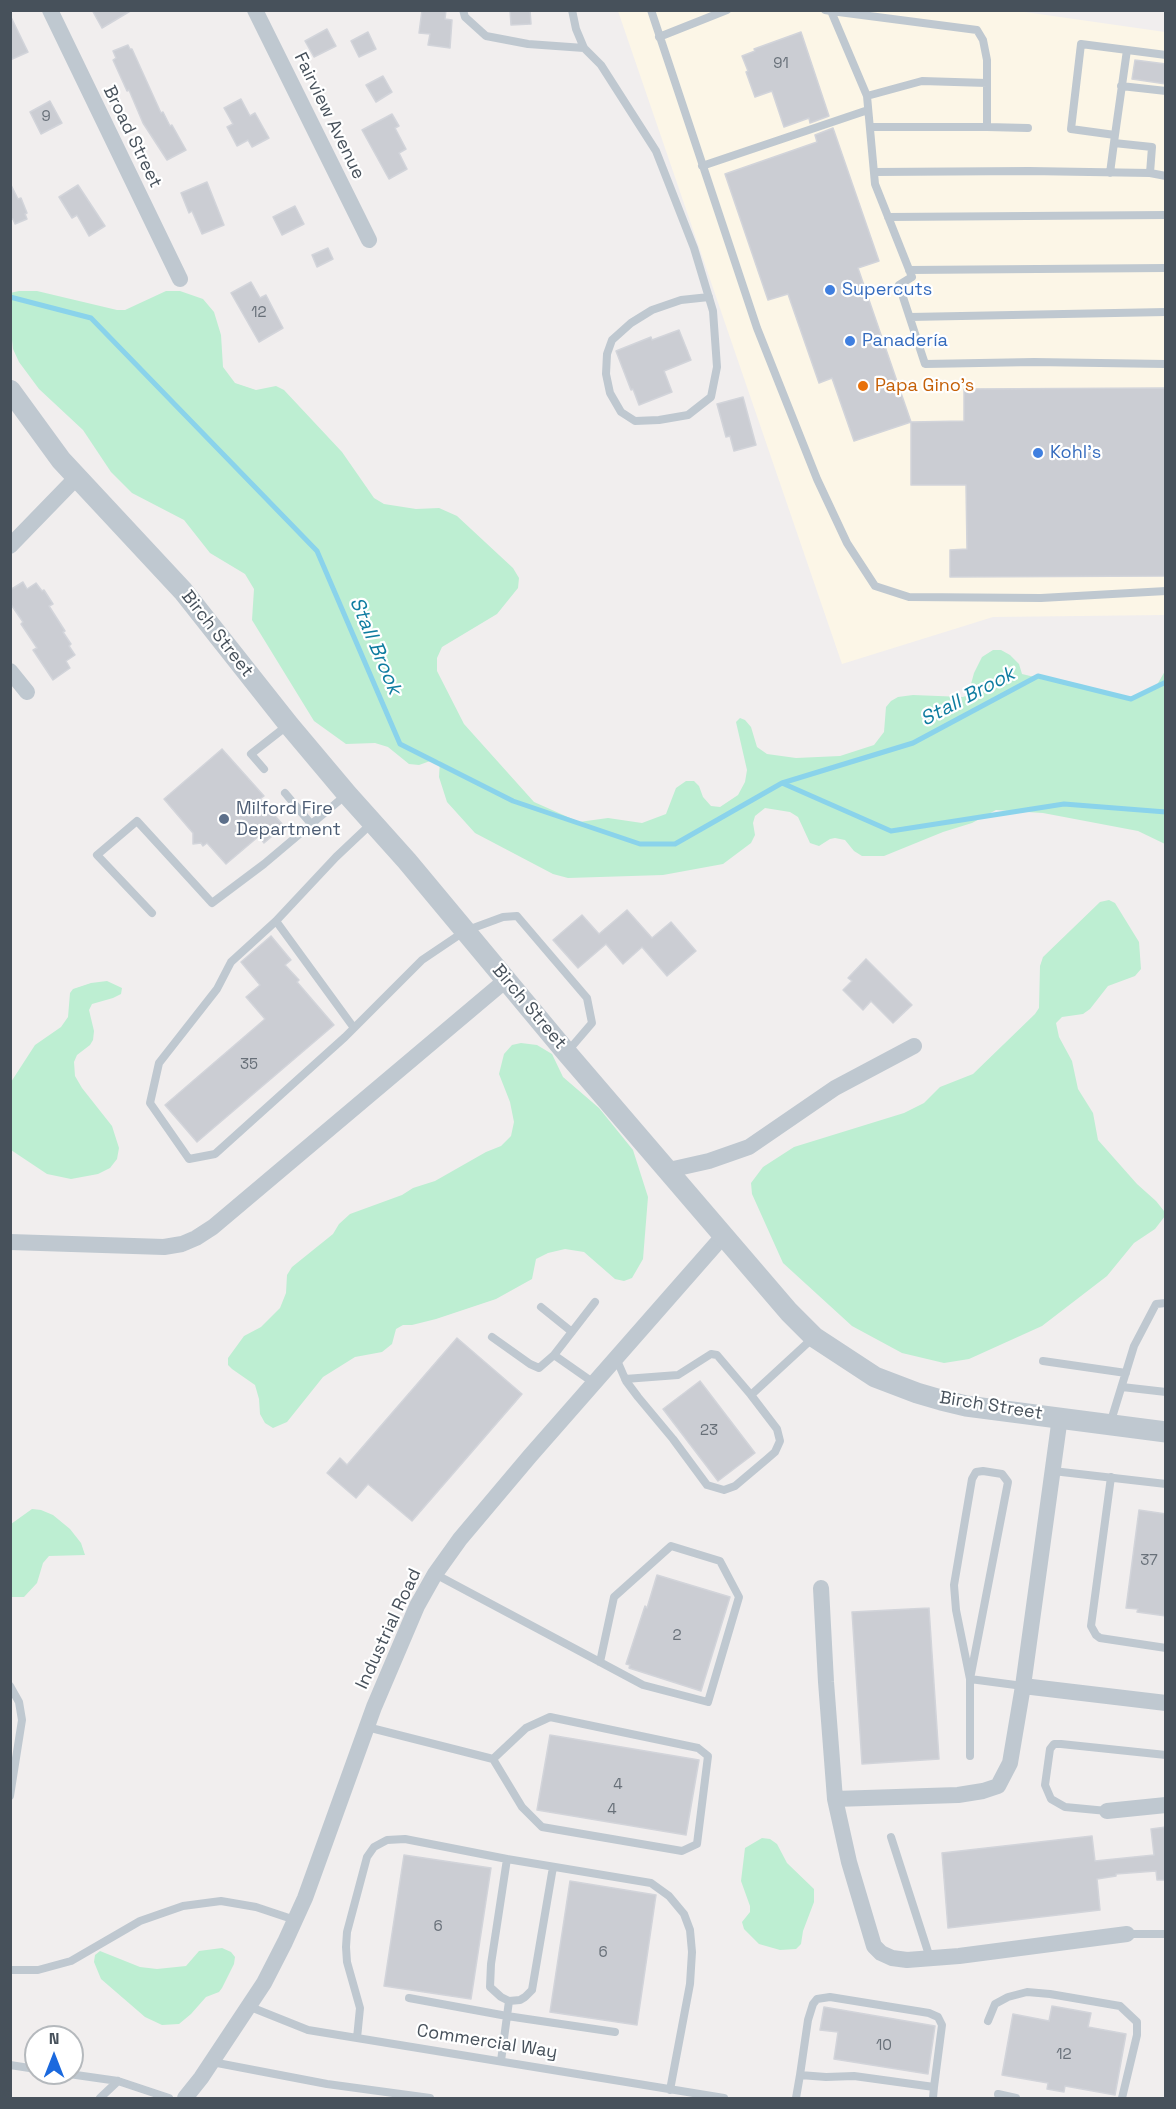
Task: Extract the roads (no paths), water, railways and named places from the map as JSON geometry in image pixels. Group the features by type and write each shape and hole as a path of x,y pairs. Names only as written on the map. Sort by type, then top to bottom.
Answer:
{"street":[{"name":"Broad Street","path":"50,10 180,279"},
{"name":"Fairview Avenue","path":"255,10 369,240"},
{"name":"Birch Street","path":"10,390 61,460 183,591 347,794 407,861 566,1052 789,1312 814,1337 875,1377 916,1393 966,1406 1166,1432"},
{"path":"10,546 76,477"},
{"path":"10,671 27,692"},
{"path":"10,1242 164,1247 182,1244 196,1238 213,1227 506,980"},
{"path":"669,1170 709,1161 749,1148 835,1088 914,1046"},
{"name":"Industrial Road","path":"185,2098 264,1983 295,1920 367,1727 417,1606 435,1574 460,1539 724,1235"},
{"path":"836,1799 958,1795 998,1786 1010,1763 1023,1686 1060,1417"},
{"path":"821,1588 836,1799 849,1862 874,1946 881,1953 892,1958 907,1960 1127,1934"},
{"path":"1023,1686 1166,1703"},
{"path":"1107,1811 1166,1805"}],"lane":[{"path":"463,10 465,17 486,36 528,44 584,48"},
{"path":"572,10 576,29 584,48 601,65 656,151 694,248 709,297 713,311 717,367 711,397 688,415 659,420 635,421 621,412 610,393 606,374 606,354 612,340 631,323 652,310 681,300 709,297"},
{"path":"651,10 758,328 816,479 847,543 875,586 909,597 1041,598 1166,591"},
{"path":"659,37 728,10"},
{"path":"825,10 977,30 983,40 987,60 987,127"},
{"path":"831,11 867,96 875,184 912,278 899,285 925,364 1034,362 1166,364"},
{"path":"1150,173 1152,147 1071,129 1081,44 1127,50 1152,58 1166,55"},
{"path":"1110,173 1127,50"},
{"path":"867,96 922,81 987,82"},
{"path":"1121,86 1148,85 1166,91"},
{"path":"702,166 868,110"},
{"path":"870,128 1028,128"},
{"path":"874,172 1029,171 1150,173 1166,176"},
{"path":"888,217 1166,215"},
{"path":"909,270 1166,268"},
{"path":"910,317 1166,312"},
{"path":"264,769 252,754 289,725"},
{"path":"285,793 312,825"},
{"path":"152,913 97,855 137,821 212,903 264,864 347,794"},
{"path":"372,823 336,856 276,921 231,963 217,989 159,1063 150,1103 189,1159 215,1154 354,1028 422,960 465,931 503,917 517,916 587,998 592,1023 566,1052"},
{"path":"276,921 354,1028"},
{"path":"492,1337 539,1368 554,1356 595,1302"},
{"path":"1110,1424 1134,1346 1156,1304 1166,1303"},
{"path":"541,1307 572,1332"},
{"path":"751,1395 814,1337"},
{"path":"616,1358 625,1379 707,1485 724,1490 735,1486 775,1452 780,1441 777,1429 717,1355 711,1354 678,1375 625,1379"},
{"path":"554,1356 594,1383"},
{"path":"1043,1361 1126,1373"},
{"path":"1122,1387 1166,1392"},
{"path":"970,1679 956,1610 954,1585 972,1479 976,1472 988,1471 1002,1474 1008,1482 970,1679 970,1756"},
{"path":"1053,1471 1166,1484"},
{"path":"1111,1477 1091,1626 1100,1638 1166,1648"},
{"path":"435,1574 643,1685 708,1702 739,1597 720,1561 671,1546 614,1598 600,1662"},
{"path":"970,1679 1023,1686"},
{"path":"10,1686 19,1702 22,1719 10,1796"},
{"path":"367,1727 493,1759 522,1807 542,1827 682,1851 697,1844 708,1756 698,1748 550,1717 526,1728 493,1759"},
{"path":"1107,1811 1065,1807 1051,1799 1045,1785 1048,1753 1054,1744 1166,1755"},
{"path":"891,1837 930,1958"},
{"path":"357,2038 360,2008 347,1962 347,1932 367,1857 374,1846 387,1840 405,1839 651,1883 669,1896 684,1914 690,1930 692,1952 690,1984 670,2090"},
{"path":"507,1858 489,1979 490,1987 509,2001 520,2000 532,1990 553,1867"},
{"path":"10,1970 38,1970 71,1961 140,1921 183,1906 221,1901 256,1907 295,1920"},
{"path":"1127,1934 1166,1934"},
{"path":"988,2021 994,2004 1027,1992 1120,2006 1137,2022 1137,2035 1122,2098"},
{"path":"796,2098 808,2020 813,2004 816,1999 830,1997 929,2013 938,2017 942,2025 933,2098"},
{"path":"409,1998 507,2016 615,2032"},
{"path":"501,2061 509,2001"},
{"name":"Commercial Way","path":"248,2006 308,2030 724,2098"},
{"path":"211,2062 327,2084 430,2098"},
{"path":"800,2075 854,2076 934,2087"},
{"path":"84,2076 118,2081 169,2098"},
{"path":"100,2098 118,2081"},
{"path":"998,2094 1016,2098"}],"waterway":[{"name":"Stall Brook","path":"10,297 91,318 317,551 400,744 513,801 640,844 675,844 782,783 913,743 1038,676 1131,699 1166,682"},
{"name":"Stall Brook","path":"782,783 891,831 1064,804 1166,812"}],"place":[{"name":"Supercuts","path":"830,290"},
{"name":"Panadería","path":"850,341"},
{"name":"Papa Gino's","path":"863,386"},
{"name":"Kohl's","path":"1038,453"},
{"name":"Milford Fire Department","path":"224,819"}]}
